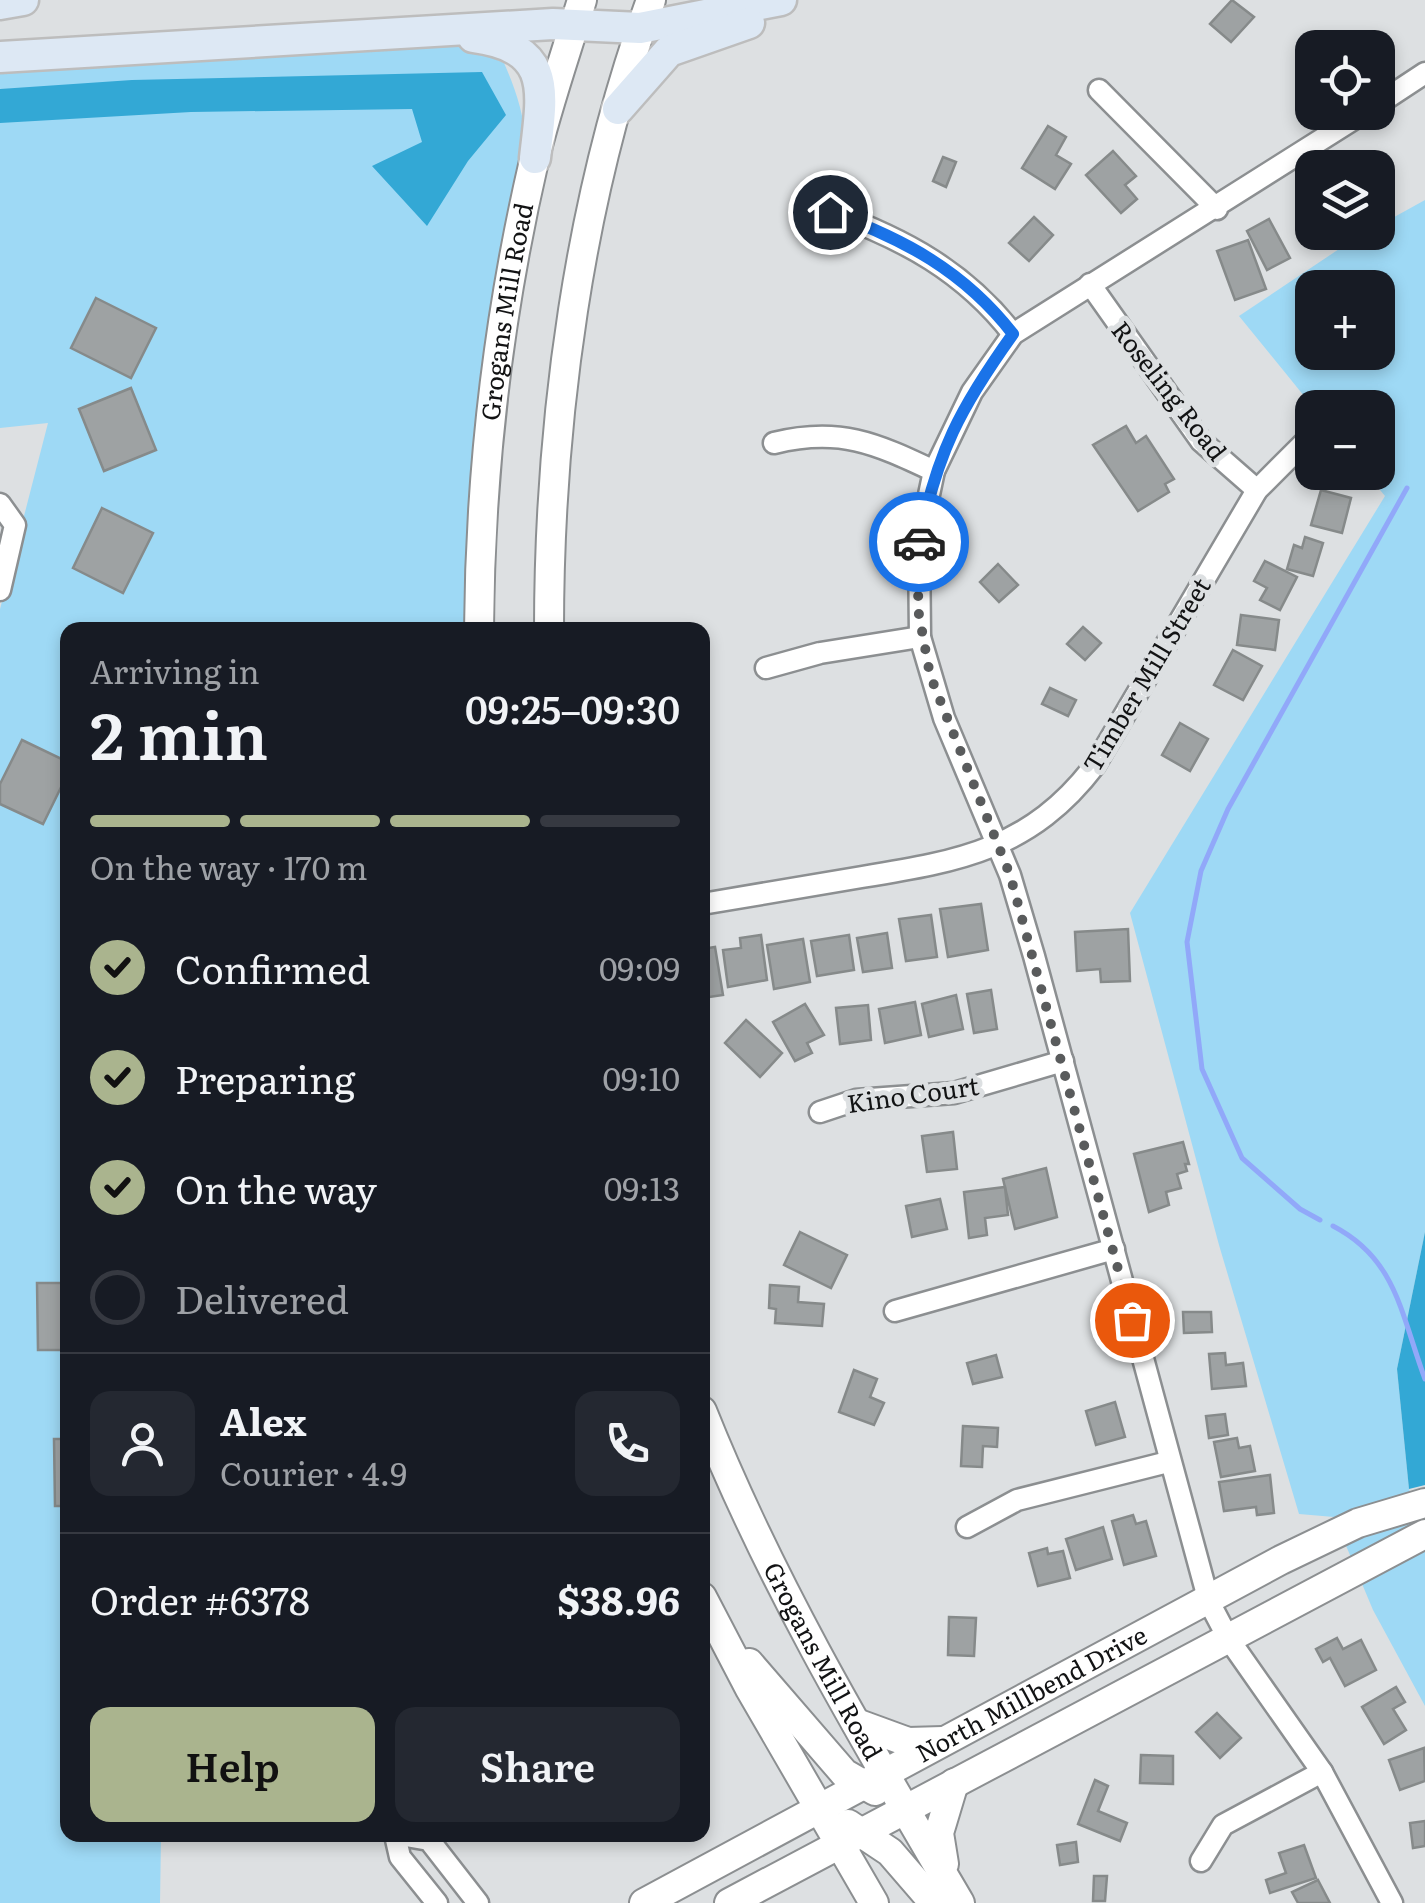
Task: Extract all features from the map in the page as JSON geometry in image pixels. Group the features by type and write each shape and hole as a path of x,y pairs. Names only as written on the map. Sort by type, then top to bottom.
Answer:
{"main road":[{"path":"0,4 23,0"},
{"path":"0,57 421,30 578,12 646,14 781,0"},
{"path":"618,109 669,51 801,0"},
{"name":"Grogans Mill Road","path":"479,622 490,400 510,273 535,158 578,12"},
{"path":"549,622 549,569 563,388 577,284 618,109 646,14"},
{"path":"421,30 514,48 537,67 542,88 535,158"},
{"name":"Grogans Mill Road","path":"710,1431 740,1508 856,1723"},
{"name":"North Millbend Drive","path":"729,1903 786,1870 948,1740 1358,1523 1425,1503"},
{"name":"North Millbend Drive","path":"885,1791 954,1784 1425,1534"},
{"path":"710,1612 750,1689 789,1779 788,1804 751,1845"},
{"path":"716,1623 832,1760 885,1791"},
{"path":"750,1689 842,1826 877,1903"},
{"path":"856,1723 908,1742 948,1740"},
{"path":"856,1723 885,1791 947,1896"},
{"path":"947,1896 940,1833 954,1784"},
{"path":"842,1826 885,1791"},
{"path":"842,1826 947,1896"},
{"name":"North Millbend Drive","path":"644,1903 751,1845 842,1826"},
{"path":"786,1870 834,1870 849,1880 864,1903"}],"street":[{"path":"1395,93 1425,73"},
{"path":"1099,90 1217,209"},
{"path":"1338,130 1013,334 972,392 934,471 920,542 920,637 944,718 999,846 1063,1062 1208,1602 1228,1638 1322,1772 1392,1903"},
{"path":"830,212 905,242 931,258 989,304 1013,334"},
{"name":"Roseling Road","path":"1090,284 1201,441 1257,490"},
{"path":"774,443 815,433 893,452 934,471"},
{"name":"Timber Mill Street","path":"710,903 956,862 999,846 1070,798 1096,765 1257,490 1295,452"},
{"path":"0,504 15,525 0,590"},
{"path":"766,668 820,652 920,637"},
{"name":"Kino Court","path":"820,1112 856,1100 954,1094 1063,1062"},
{"path":"895,1311 1114,1249"},
{"path":"967,1527 1017,1500 1168,1462"},
{"path":"1201,1861 1224,1825 1322,1772"},
{"path":"399,1842 400,1857 438,1903"},
{"path":"430,1842 478,1903"}],"shaded area":[{"path":"443,44 474,50 504,63 519,102 525,134 521,174 497,279 480,410 469,622 60,622 60,1842 161,1842 160,1903 0,1903 0,609 48,423 0,428 0,65"},
{"path":"482,72 506,115 468,161 427,226 372,166 422,142 412,109 191,112 0,123 0,89 132,80"},
{"path":"1425,200 1425,1232 1397,1369 1409,1489 1425,1533 1425,1706 1373,1610 1334,1517 1299,1514 1219,1245 1130,913 1385,496 1380,490 1395,490 1395,390 1299,390 1239,316 1295,279 1295,370 1395,370 1395,270 1308,270 1338,250 1395,250 1395,217"},
{"path":"1425,1232 1425,1485 1409,1489 1397,1369"}],"building":[{"path":"1232,0 1254,17 1231,42 1210,24"},
{"path":"1048,126 1066,137 1056,155 1071,164 1055,189 1022,168"},
{"path":"1113,151 1136,176 1125,185 1137,199 1121,213 1086,175"},
{"path":"943,157 956,162 946,187 933,181"},
{"path":"1034,217 1053,235 1029,261 1009,243"},
{"path":"1269,219 1290,258 1267,270 1247,231"},
{"path":"1248,240 1266,289 1235,300 1217,251"},
{"path":"96,298 156,328 131,378 71,348"},
{"path":"131,388 156,450 104,471 79,409"},
{"path":"1126,426 1136,443 1146,436 1174,479 1165,484 1169,492 1138,511 1093,445"},
{"path":"1321,490 1351,498 1342,533 1311,525"},
{"path":"102,508 153,533 123,593 73,568"},
{"path":"1305,537 1323,543 1313,576 1287,569 1294,545 1302,548"},
{"path":"1265,561 1297,577 1280,610 1260,600 1267,588 1254,581"},
{"path":"998,564 1018,585 999,602 980,582"},
{"path":"1241,615 1279,620 1275,650 1237,645"},
{"path":"1083,627 1101,643 1085,660 1067,644"},
{"path":"1233,650 1262,666 1243,700 1214,685"},
{"path":"1050,688 1076,700 1068,716 1042,704"},
{"path":"1180,723 1208,739 1190,771 1162,755"},
{"path":"22,740 60,758 60,789 43,824 0,804 0,784"},
{"path":"981,904 988,950 948,957 940,909"},
{"path":"931,915 937,957 906,961 899,919"},
{"path":"1128,929 1130,981 1101,982 1100,969 1077,971 1075,932"},
{"path":"887,933 892,968 863,972 857,938"},
{"path":"761,935 767,980 728,987 723,950 741,948 740,938"},
{"path":"849,935 854,970 817,976 811,941"},
{"path":"803,939 810,982 774,989 767,945"},
{"path":"715,947 723,995 710,997 710,948"},
{"path":"991,990 997,1029 974,1033 967,994"},
{"path":"956,995 963,1029 929,1037 922,1004"},
{"path":"915,1002 921,1035 885,1043 879,1009"},
{"path":"805,1004 824,1035 807,1043 812,1053 795,1061 773,1022"},
{"path":"868,1005 871,1040 840,1044 836,1008"},
{"path":"746,1020 782,1053 760,1077 725,1043"},
{"path":"953,1132 957,1169 927,1172 922,1136"},
{"path":"1183,1142 1189,1164 1185,1164 1187,1171 1177,1174 1181,1188 1166,1192 1169,1205 1149,1212 1134,1154"},
{"path":"1046,1168 1057,1217 1015,1229 1003,1179"},
{"path":"1005,1187 1008,1215 985,1218 987,1235 969,1238 964,1192"},
{"path":"940,1199 947,1229 912,1237 906,1206"},
{"path":"800,1232 847,1255 831,1288 784,1265"},
{"path":"37,1283 60,1283 60,1350 38,1350"},
{"path":"770,1285 799,1287 798,1302 824,1304 822,1326 775,1323 776,1309 769,1308"},
{"path":"1183,1312 1211,1312 1212,1332 1184,1333"},
{"path":"1225,1353 1226,1365 1243,1363 1246,1386 1212,1389 1209,1354"},
{"path":"996,1355 1002,1377 973,1384 967,1363"},
{"path":"854,1370 877,1379 870,1397 884,1403 874,1425 839,1412"},
{"path":"1115,1402 1125,1437 1096,1445 1086,1411"},
{"path":"1225,1414 1228,1435 1209,1438 1206,1416"},
{"path":"963,1426 998,1428 997,1447 983,1446 982,1467 961,1466"},
{"path":"1237,1438 1239,1448 1250,1446 1255,1471 1221,1477 1214,1442"},
{"path":"54,1439 60,1439 60,1506 55,1506"},
{"path":"1270,1475 1274,1513 1257,1515 1256,1507 1224,1511 1219,1482"},
{"path":"1133,1515 1136,1524 1146,1521 1156,1556 1124,1565 1112,1521"},
{"path":"1103,1527 1112,1559 1076,1570 1066,1539"},
{"path":"1047,1548 1048,1554 1063,1551 1070,1578 1038,1586 1029,1553"},
{"path":"949,1617 976,1618 974,1656 948,1655"},
{"path":"1337,1638 1343,1649 1361,1640 1376,1670 1345,1686 1330,1658 1323,1662 1316,1649"},
{"path":"1396,1687 1405,1702 1393,1709 1406,1730 1384,1744 1362,1707"},
{"path":"1217,1713 1241,1738 1220,1758 1196,1732"},
{"path":"1424,1748 1425,1781 1400,1790 1389,1760"},
{"path":"1141,1755 1173,1756 1173,1784 1140,1783"},
{"path":"1095,1780 1108,1786 1098,1811 1127,1823 1120,1841 1078,1824"},
{"path":"1425,1821 1425,1846 1413,1848 1410,1823"},
{"path":"1076,1842 1078,1862 1060,1865 1057,1845"},
{"path":"1304,1845 1316,1878 1270,1893 1266,1880 1286,1873 1279,1853"},
{"path":"1094,1876 1107,1876 1105,1901 1093,1901"},
{"path":"1318,1880 1330,1903 1298,1903 1292,1892"}],"waterway":[{"path":"1320,1220 1300,1209 1242,1158 1202,1069 1187,942 1201,871 1228,809 1407,488"},
{"path":"1333,1226 1354,1239 1384,1272 1425,1379"}],"way so far":[{"path":"919,542 920,637 930,675 1010,875 1132,1320"}],"route":[{"path":"830,212 905,242 931,258 989,304 1013,334 952,428 934,471 919,542"}]}
